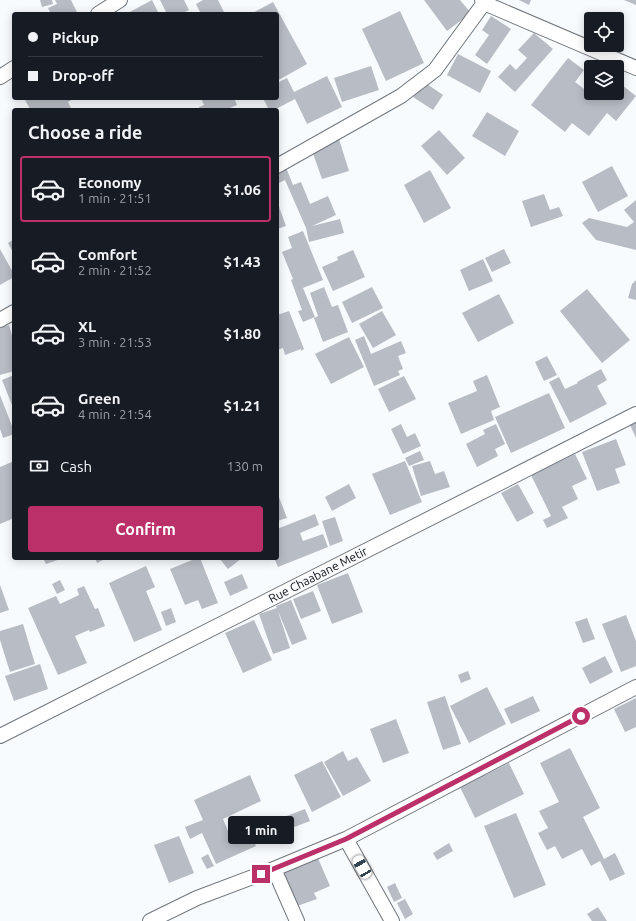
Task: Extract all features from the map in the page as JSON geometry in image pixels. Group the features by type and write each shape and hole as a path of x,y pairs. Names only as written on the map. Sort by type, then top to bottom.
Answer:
{"street":[{"path":"101,12 120,0"},
{"path":"279,165 401,96 435,70 483,2 636,68"},
{"path":"0,78 12,69"},
{"path":"0,320 12,313"},
{"name":"Rue Chaabane Metir","path":"0,736 636,414"},
{"path":"150,921 197,898 274,869 346,839 636,687"},
{"path":"346,839 392,921"},
{"path":"274,869 297,921"}],"building":[{"path":"40,0 52,0 53,4 42,7"},
{"path":"55,0 71,0 77,12 50,12 48,8 57,4"},
{"path":"152,0 158,12 130,12"},
{"path":"160,0 184,0 189,10 185,12 166,12"},
{"path":"203,0 218,0 224,12 200,12 196,4"},
{"path":"424,0 460,0 471,13 447,31"},
{"path":"519,0 531,0 529,5"},
{"path":"624,0 636,0 636,5"},
{"path":"273,2 278,12 255,12"},
{"path":"400,11 424,63 386,81 362,29"},
{"path":"279,13 307,64 279,80"},
{"path":"491,16 511,29 487,64 475,55 489,35 482,30"},
{"path":"534,33 553,49 515,92 498,77 510,64 516,70 527,58 518,50"},
{"path":"458,54 491,71 480,93 447,75"},
{"path":"568,58 584,70 575,82 584,89 584,100 624,100 624,87 636,96 616,121 607,113 589,136 572,123 565,132 531,105"},
{"path":"371,66 379,90 342,102 334,78"},
{"path":"327,76 342,107 307,124 295,99 278,108 268,108 264,100 279,100 279,82 287,78 294,92"},
{"path":"424,82 443,95 433,110 413,97"},
{"path":"25,100 71,100 68,102 71,108 29,108"},
{"path":"202,100 235,100 237,105 230,108 199,108 204,105"},
{"path":"487,112 519,131 505,156 472,136"},
{"path":"439,130 465,158 447,175 421,146"},
{"path":"338,136 349,171 322,179 310,145"},
{"path":"285,165 293,185 301,182 310,204 328,196 336,215 312,226 340,219 344,233 309,242 306,228 285,180 279,183 279,167"},
{"path":"612,166 628,196 598,212 582,182"},
{"path":"430,170 451,208 424,223 404,185"},
{"path":"544,194 550,210 559,207 563,216 531,227 522,201"},
{"path":"636,200 636,250 596,240 582,223 589,218 627,227 634,222 624,210"},
{"path":"279,207 286,226 279,228"},
{"path":"303,231 323,280 303,288 315,317 303,322 298,311 302,310 291,280 293,279 282,252 292,248 288,237"},
{"path":"12,240 12,250 8,243"},
{"path":"0,249 12,270 12,278 0,285"},
{"path":"504,249 511,263 492,272 485,258"},
{"path":"353,250 365,277 333,291 322,267 338,260 337,257"},
{"path":"483,259 493,281 469,291 460,270"},
{"path":"636,280 636,300 628,298 632,284"},
{"path":"324,287 332,307 338,305 348,332 323,342 314,318 318,316 310,293"},
{"path":"372,287 383,308 352,323 342,302"},
{"path":"587,289 630,340 602,363 560,311"},
{"path":"499,294 514,323 478,342 462,313"},
{"path":"289,311 304,349 301,351 301,349 285,355 283,348 279,349 279,314"},
{"path":"382,311 396,335 373,348 359,324"},
{"path":"9,325 12,335 12,372 0,375 0,328"},
{"path":"364,336 371,354 401,341 406,353 398,356 403,369 398,371 400,375 374,386 355,340"},
{"path":"349,337 364,367 331,384 315,354"},
{"path":"547,356 557,375 544,381 535,362"},
{"path":"601,369 607,380 597,386 607,404 570,423 549,382 559,377 565,389"},
{"path":"487,375 500,407 491,411 494,420 461,434 448,403 477,391 473,381"},
{"path":"12,376 12,405 2,380"},
{"path":"404,376 416,399 389,412 378,389"},
{"path":"549,393 565,428 511,453 495,417"},
{"path":"0,395 12,426 12,435 3,438 0,429"},
{"path":"636,422 636,438 630,425"},
{"path":"401,424 407,437 415,433 421,446 403,454 391,429"},
{"path":"496,424 505,444 495,449 498,456 477,467 466,444 485,434 483,430"},
{"path":"616,439 626,465 615,469 620,483 597,491 582,452"},
{"path":"420,451 424,460 409,466 405,458"},
{"path":"575,454 587,479 572,486 578,499 562,507 568,518 547,528 543,520 551,516 531,475"},
{"path":"405,461 422,502 390,515 372,474"},
{"path":"430,461 435,474 444,471 450,487 421,496 412,466"},
{"path":"12,462 12,519 0,524 0,467"},
{"path":"349,484 356,498 332,511 325,497"},
{"path":"518,484 534,513 517,522 501,493"},
{"path":"279,497 287,518 279,520"},
{"path":"315,514 319,525 300,533 303,541 323,534 328,547 278,567 275,560 279,560 279,528"},
{"path":"335,517 343,541 330,546 322,521"},
{"path":"44,560 57,560 46,564"},
{"path":"96,560 103,560 97,563"},
{"path":"192,560 201,560 218,603 202,609 198,600 185,605 170,569"},
{"path":"221,560 239,560 228,569"},
{"path":"146,566 155,587 146,591 162,630 134,642 109,583"},
{"path":"348,573 363,612 332,624 317,585"},
{"path":"242,574 248,588 230,596 224,582"},
{"path":"60,580 65,590 57,594 52,584"},
{"path":"0,585 9,610 0,613"},
{"path":"84,586 95,609 98,608 105,626 90,632 89,630 75,636 87,663 58,675 28,608 56,596 60,604 79,595 77,589"},
{"path":"313,591 321,611 301,619 293,599"},
{"path":"291,600 307,639 292,645 276,606"},
{"path":"171,608 176,622 166,626 161,612"},
{"path":"277,608 290,648 273,654 259,614"},
{"path":"626,615 636,641 636,666 621,672 602,624"},
{"path":"587,618 595,639 583,643 575,622"},
{"path":"254,620 272,660 243,673 225,633"},
{"path":"23,624 35,664 10,672 0,640 0,631"},
{"path":"605,656 613,672 590,684 582,668"},
{"path":"40,664 48,689 14,701 5,676"},
{"path":"468,671 471,679 461,683 458,675"},
{"path":"487,687 506,724 469,743 450,706"},
{"path":"445,696 461,744 443,750 427,702"},
{"path":"533,696 540,711 511,724 504,709"},
{"path":"636,698 636,727 625,732 614,709"},
{"path":"396,719 409,753 383,763 370,729"},
{"path":"570,748 600,808 583,817 604,859 615,853 625,874 610,881 600,861 591,866 582,849 562,859 555,846 547,850 538,833 548,828 539,811 559,802 540,763"},
{"path":"343,751 348,761 357,757 371,781 343,796 324,762"},
{"path":"322,761 341,797 312,812 294,775"},
{"path":"509,763 524,794 475,818 458,783 483,771 485,775"},
{"path":"250,775 261,801 223,819 228,831 245,823 256,846 216,864 202,833 190,839 185,827 203,820 194,800"},
{"path":"305,809 310,821 276,834 271,822"},
{"path":"516,813 546,885 514,898 484,826"},
{"path":"179,836 194,873 169,883 154,845"},
{"path":"449,843 453,851 437,860 433,853"},
{"path":"208,854 214,866 207,869 201,858"},
{"path":"317,856 330,886 314,893 317,899 297,906 283,870"},
{"path":"395,883 402,898 394,902 387,887"},
{"path":"405,899 413,914 405,919 397,903"},
{"path":"598,907 607,921 592,921 587,914"}],"route":[{"path":"261,874 346,839 581,716"}]}
